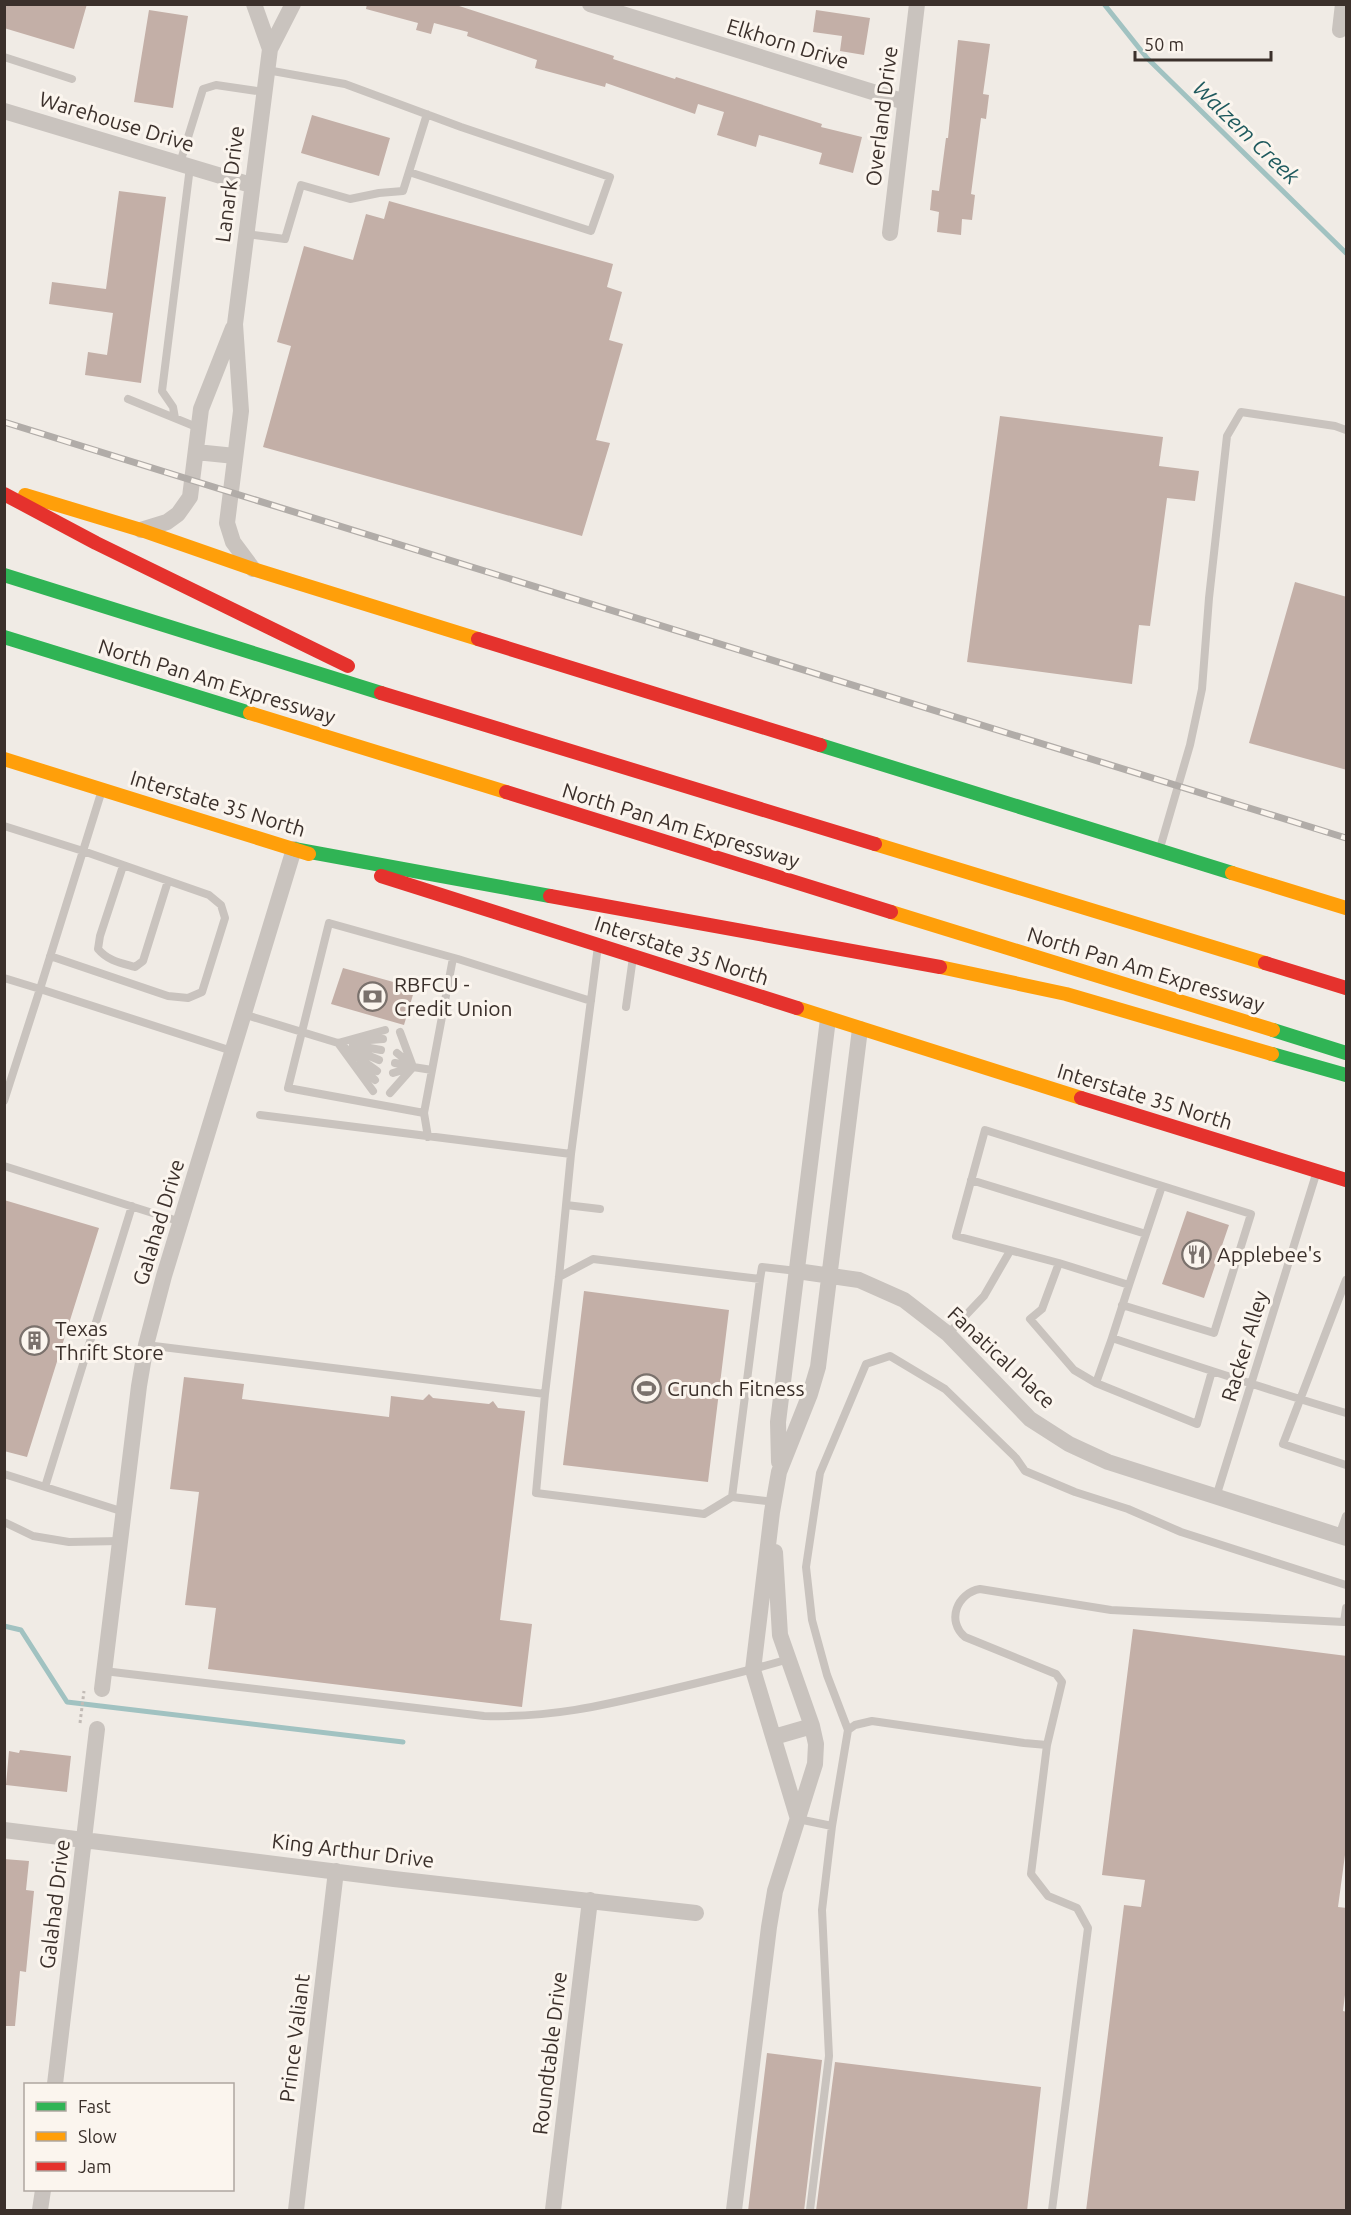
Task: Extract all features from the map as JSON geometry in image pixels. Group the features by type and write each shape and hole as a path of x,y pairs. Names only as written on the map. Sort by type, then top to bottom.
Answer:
{"main road":[{"path":"4,489 141,530 253,569 1347,908"},
{"path":"4,494 96,543 298,643 460,717"},
{"name":"North Pan Am Expressway","path":"4,575 1347,988"},
{"name":"North Pan Am Expressway","path":"4,636 1347,1053"},
{"name":"Interstate 35 North","path":"4,759 1347,1180"},
{"path":"294,849 923,964 1055,991 1347,1075"}],"street":[{"name":"Lanark Drive","path":"254,4 270,49"},
{"name":"Lanark Drive","path":"253,569 233,542 227,523 241,411 235,324 270,49 293,4"},
{"name":"Elkhorn Drive","path":"590,4 619,9 905,102"},
{"name":"Overland Drive","path":"890,232 918,4"},
{"path":"1340,30 1343,4"},
{"name":"Warehouse Drive","path":"4,111 251,185"},
{"name":"Lanark Drive","path":"141,530 167,522 185,506 190,497 201,409 235,324"},
{"path":"196,452 235,456"},
{"name":"Galahad Drive","path":"102,1689 146,1345 181,1221 294,849"},
{"path":"779,1472 778,1422 828,1019"},
{"path":"798,1819 753,1670 779,1472 818,1367 860,1029"},
{"name":"Fanatical Place","path":"797,1271 859,1280 904,1300 948,1334 1030,1419 1069,1444 1108,1462 1343,1537"},
{"path":"734,2211 775,1891 815,1764 816,1744 812,1726 780,1635 773,1507"},
{"path":"774,1737 812,1726"},
{"name":"Galahad Drive","path":"55,2083 97,1729"},
{"name":"King Arthur Drive","path":"4,1830 696,1913"},
{"name":"Prince Valiant","path":"296,2211 336,1871"},
{"name":"Roundtable Drive","path":"553,2211 591,1900"},
{"path":"40,2211 42,2191"}],"lane":[{"path":"4,57 72,79"},
{"path":"267,70 345,84 610,177 591,231 409,172"},
{"path":"176,418 173,407 162,391 185,165 203,89 216,85 264,92"},
{"path":"245,234 285,239 301,185 350,199 403,190 427,114"},
{"path":"128,399 199,428"},
{"path":"1160,849 1190,745 1202,689 1209,598 1227,436 1241,412 1335,426 1347,430"},
{"path":"4,1101 102,789"},
{"path":"4,826 209,895 221,905 225,918 202,993 188,998 168,996 50,956"},
{"path":"123,866 100,936 98,949 104,956 117,962 135,967 143,961 168,881"},
{"path":"424,1113 288,1088 329,923 453,958 591,1001"},
{"path":"598,946 571,1154 536,1493 704,1514 732,1497 773,1507"},
{"path":"626,1007 633,957"},
{"path":"428,1137 424,1113 453,958"},
{"path":"4,978 232,1051"},
{"path":"243,1014 338,1042 381,1050"},
{"path":"338,1042 385,1030"},
{"path":"400,1032 413,1067"},
{"path":"338,1042 383,1039"},
{"path":"338,1042 379,1060"},
{"path":"338,1042 378,1071"},
{"path":"338,1042 375,1080"},
{"path":"338,1042 374,1091"},
{"path":"398,1042 413,1067"},
{"path":"397,1053 413,1067"},
{"path":"395,1063 432,1070"},
{"path":"392,1078 413,1067"},
{"path":"390,1093 413,1067"},
{"path":"260,1115 571,1154"},
{"path":"1122,1305 1214,1333 1251,1214 985,1130 956,1236 1059,1263 1129,1285"},
{"path":"4,1166 181,1221"},
{"name":"Racker Alley","path":"1216,1497 1317,1171"},
{"path":"971,1180 1146,1234"},
{"path":"1096,1383 1162,1186"},
{"path":"566,1205 600,1209"},
{"path":"45,1487 132,1206"},
{"path":"948,1334 984,1296 1010,1251"},
{"path":"559,1276 593,1259 760,1280"},
{"path":"1059,1263 1042,1310 1030,1319 1074,1370 1096,1383 1197,1424 1212,1371"},
{"path":"732,1497 762,1267 797,1271"},
{"path":"1347,1280 1283,1444 1347,1465"},
{"path":"1112,1338 1347,1413"},
{"path":"146,1345 545,1394"},
{"path":"810,2211 829,2055 822,1910 832,1826 848,1730 827,1675 812,1620 806,1567 820,1473 866,1364 890,1356 945,1389 1016,1458 1025,1471 1075,1492 1128,1509 1180,1532 1347,1585"},
{"path":"4,1474 124,1512"},
{"path":"1343,1537 1347,1516"},
{"path":"4,1522 33,1536 69,1542 120,1541"},
{"path":"1052,2211 1088,1928 1077,1908 1048,1896 1031,1874 1047,1745 1062,1682 1060,1677 961,1633 954,1615 958,1606 967,1593 980,1589 1112,1610 1321,1621 1344,1622 1347,1608"},
{"path":"104,1671 484,1716 523,1717 584,1710 753,1670 789,1659"},
{"path":"848,1730 855,1725 872,1721 1047,1745"},
{"path":"798,1819 832,1826"}],"path":[{"path":"81,1714 84,1692"}],"building":[{"path":"4,4 87,4 74,49 4,28"},
{"path":"367,4 453,4 614,56 613,59 822,124 821,127 862,137 853,173 819,164 822,153 759,135 756,147 717,135 724,112 698,104 695,114 606,83 605,87 535,68 537,60 467,36 468,32 434,23 431,34 416,30 418,23 366,9"},
{"path":"149,10 188,16 173,108 134,102"},
{"path":"816,10 870,18 864,55 840,51 842,36 813,32"},
{"path":"958,40 990,44 983,94 989,95 986,119 981,118 971,194 975,195 972,220 962,219 961,235 937,232 939,212 930,210 932,190 939,191 946,138 948,138"},
{"path":"312,115 390,138 379,176 301,153"},
{"path":"119,191 166,197 141,383 85,375 88,352 107,355 113,313 49,304 52,282 106,289"},
{"path":"389,201 613,264 607,287 622,292 609,340 623,344 596,440 610,443 582,536 263,447 291,346 277,342 304,246 353,260 366,214 384,219"},
{"path":"1000,416 1163,437 1159,466 1199,471 1195,501 1167,498 1150,626 1139,625 1132,684 967,662"},
{"path":"1295,582 1347,597 1347,770 1249,743"},
{"name":"RBFCU - Credit Union","path":"343,968 415,988 404,1025 331,1004"},
{"name":"Texas Thrift Store","path":"4,1200 99,1228 27,1457 4,1451"},
{"name":"Applebee's","path":"1187,1211 1229,1225 1204,1298 1162,1284"},
{"name":"Crunch Fitness","path":"584,1291 729,1310 708,1482 563,1465"},
{"path":"184,1377 244,1384 242,1399 389,1417 391,1396 423,1400 429,1394 433,1398 489,1404 493,1401 498,1408 525,1411 500,1620 532,1624 522,1707 208,1669 216,1608 185,1605 199,1492 170,1489"},
{"path":"1133,1629 1347,1656 1347,1840 1338,1907 1347,1908 1347,1979 1343,2011 1347,2012 1347,2211 1086,2211 1124,1905 1141,1907 1145,1880 1102,1875"},
{"path":"20,1750 71,1756 67,1792 6,1785 9,1751 19,1753"},
{"path":"4,1859 29,1861 26,1890 34,1891 26,1972 20,1971 15,2026 4,2026"},
{"path":"767,2053 822,2060 804,2211 748,2211"},
{"path":"835,2062 1041,2087 1027,2211 816,2211"}],"waterway":[{"name":"Walzem Creek","path":"1104,4 1147,58 1346,253"},
{"path":"4,1626 21,1630 67,1702 403,1742"}],"railway":[{"path":"4,422 1346,838"}],"traffic: fast":[{"path":"4,575 381,693"},
{"path":"4,637 250,713"},
{"path":"820,745 1232,873"},
{"path":"294,849 550,896"},
{"path":"1273,1030 1346,1053"},
{"path":"1272,1054 1346,1075"}],"traffic: slow":[{"path":"25,495 478,639"},
{"path":"250,713 506,792"},
{"path":"4,759 309,854"},
{"path":"875,844 1265,963"},
{"path":"1232,873 1346,908"},
{"path":"891,912 1273,1030"},
{"path":"940,967 1066,994 1272,1054"},
{"path":"797,1008 1081,1098"}],"traffic: jam":[{"path":"4,494 96,543 348,666"},
{"path":"478,639 820,745"},
{"path":"381,693 875,844"},
{"path":"506,792 891,912"},
{"path":"381,876 797,1008"},
{"path":"550,896 940,967"},
{"path":"1265,963 1346,988"},
{"path":"1081,1098 1346,1180"}],"place":[{"name":"RBFCU - Credit Union","path":"373,996"},
{"name":"Applebee's","path":"1196,1254"},
{"name":"Texas Thrift Store","path":"34,1340"},
{"name":"Crunch Fitness","path":"646,1388"}]}
